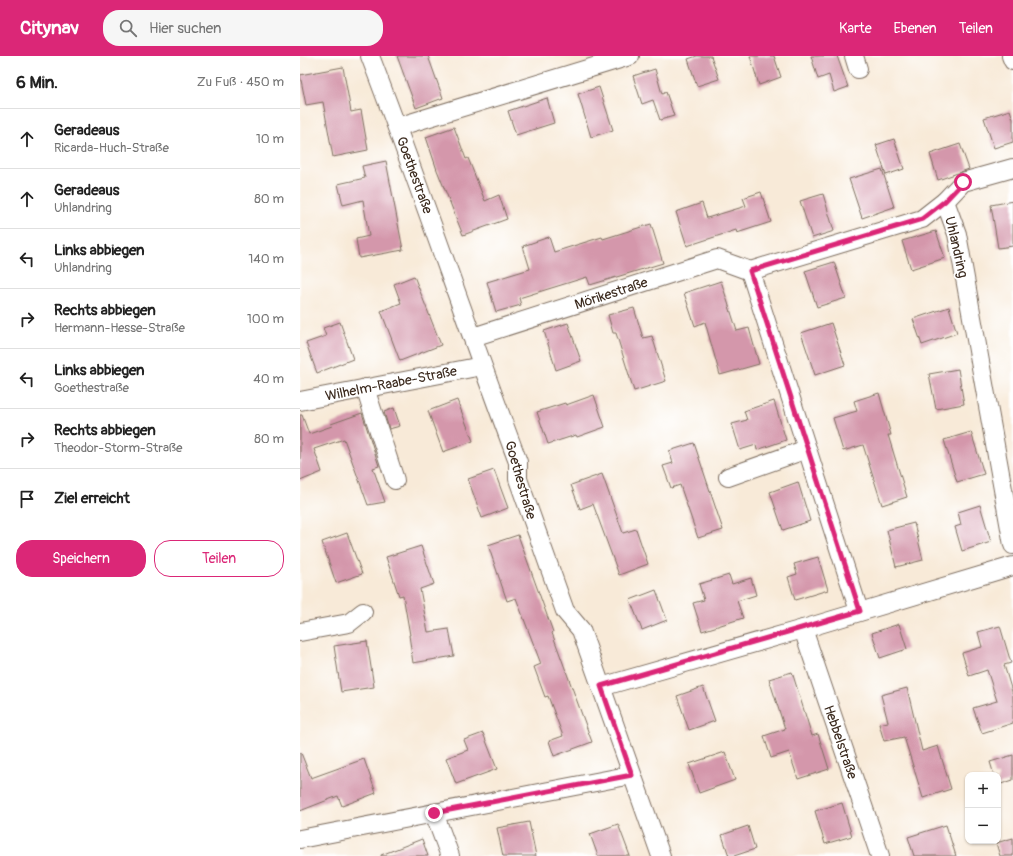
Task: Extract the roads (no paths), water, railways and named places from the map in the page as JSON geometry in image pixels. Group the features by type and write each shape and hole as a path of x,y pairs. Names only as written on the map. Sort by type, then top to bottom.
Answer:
{"street":[{"name":"Goethestraße","path":"370,56 518,462 518,479 565,611 581,630 661,856"},
{"path":"397,127 630,56"},
{"path":"1011,56 1013,61"},
{"path":"945,201 963,182 1013,168"},
{"name":"Uhlandring","path":"750,271 922,219 945,201 957,234 1013,545"},
{"name":"Mörikestraße","path":"472,337 717,259 750,271"},
{"path":"750,271 860,611"},
{"name":"Wilhelm-Raabe-Straße","path":"300,400 482,366"},
{"path":"365,388 395,480"},
{"path":"728,477 807,449"},
{"path":"601,686 803,629 1013,566"},
{"path":"300,632 349,623 363,612"},
{"name":"Hebbelstraße","path":"803,629 880,856"},
{"path":"300,839 632,775"},
{"path":"434,813 450,856"}]}
